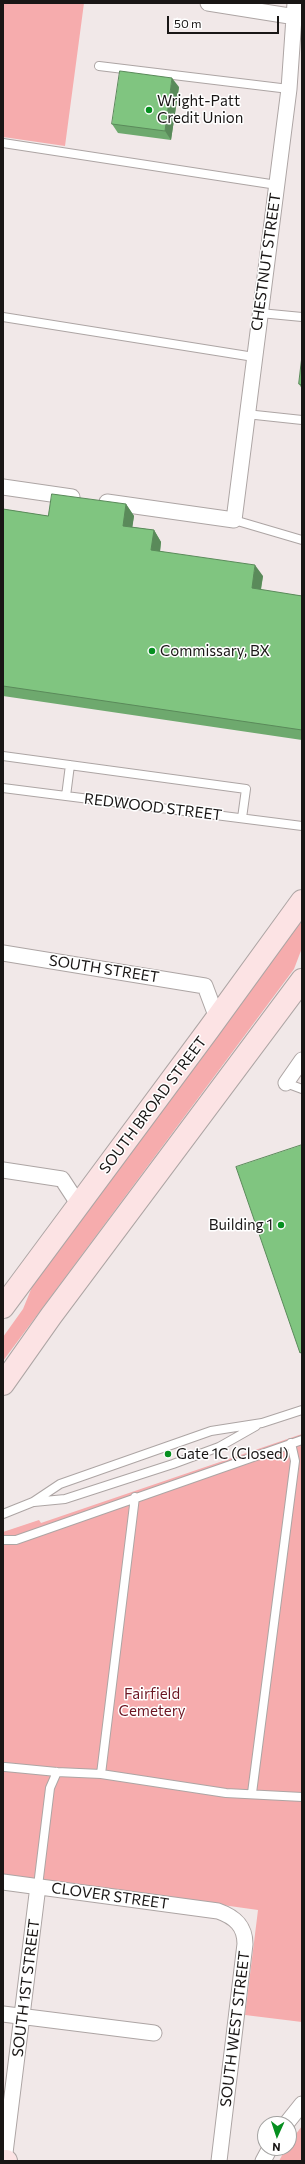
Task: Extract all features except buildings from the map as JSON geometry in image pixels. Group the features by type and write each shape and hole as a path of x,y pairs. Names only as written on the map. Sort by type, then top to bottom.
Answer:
{"street":[{"path":"208,3 297,13"},
{"name":"CHESTNUT STREET","path":"234,520 246,414 289,90 297,13"},
{"path":"3,487 234,520"},
{"name":"SOUTH BROAD STREET","path":"3,1307 302,901"},
{"name":"SOUTH STREET","path":"3,953 205,986 217,1018"},
{"path":"3,1384 51,1316 302,980"},
{"path":"286,1083 302,1060"},
{"path":"3,1170 62,1179 78,1205"},
{"name":"CLOVER STREET","path":"3,1882 218,1911"},
{"name":"SOUTH 1ST STREET","path":"4,2161 38,1886"},
{"name":"SOUTH WEST STREET","path":"218,1911 237,1921 245,1934 219,2161"},
{"path":"3,2014 154,2033"},
{"path":"292,2116 302,2104"}],"lane":[{"path":"99,66 289,90"},
{"path":"3,143 277,185"},
{"path":"260,313 302,317"},
{"path":"3,317 254,357"},
{"path":"246,414 302,420"},
{"path":"234,520 302,540"},
{"path":"3,756 246,789 242,818"},
{"path":"66,796 70,765"},
{"name":"REDWOOD STREET","path":"3,788 302,826"},
{"path":"286,1083 302,1089"},
{"path":"3,1514 33,1502 60,1484 211,1431 262,1423 302,1410"},
{"path":"33,1502 65,1499 173,1464 219,1447 262,1423"},
{"path":"3,1540 16,1540 302,1440"},
{"path":"252,1793 295,1461 291,1443"},
{"path":"101,1774 135,1498"},
{"path":"5,1767 57,1772 101,1774 226,1793 252,1793 302,1797"},
{"path":"38,1886 50,1788 57,1772"}],"green space":[{"path":"3,3 84,3 65,146 3,137"},
{"path":"302,918 302,948 294,969 3,1361 3,1337 23,1309 34,1282"},
{"name":"Fairfield Cemetery","path":"302,1434 302,2022 245,2015 258,1910 3,1874 3,1532 39,1520 41,1523"},
{"path":"302,2126 302,2161 279,2161 282,2156 297,2156 297,2133"}],"place":[{"name":"Wright-Patt Credit Union","path":"149,110"},
{"name":"Commissary, BX","path":"152,651"},
{"name":"Building 1","path":"281,1225"},
{"name":"Gate 1C (Closed)","path":"168,1454"}]}
